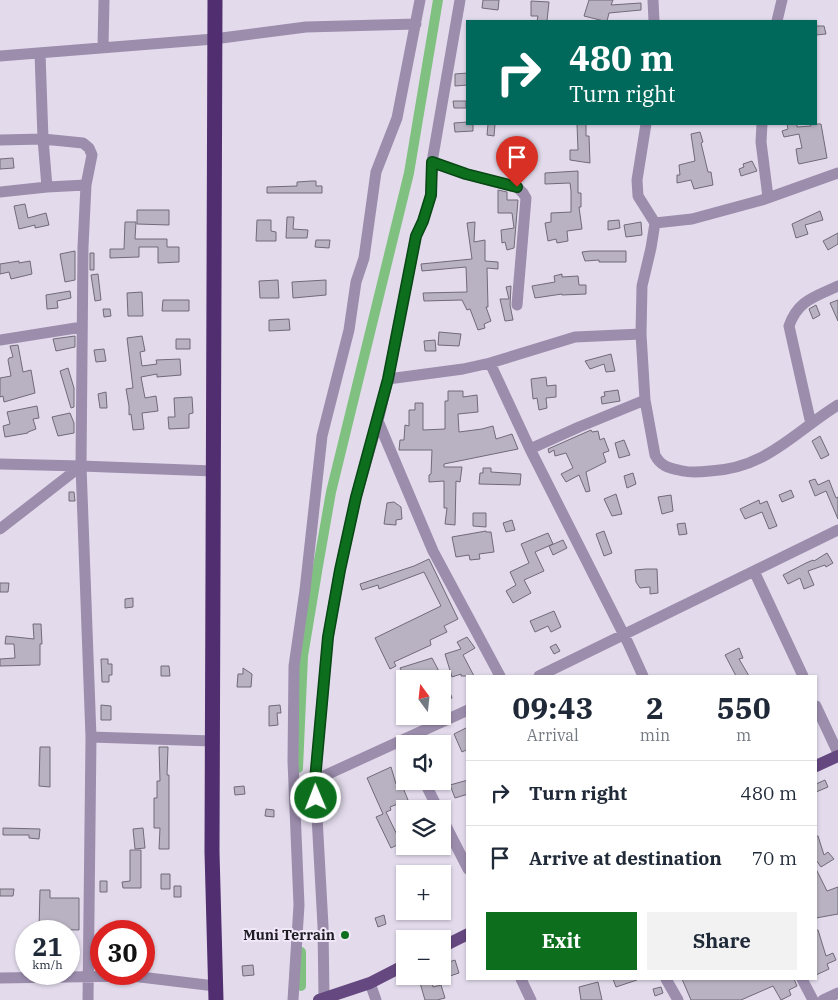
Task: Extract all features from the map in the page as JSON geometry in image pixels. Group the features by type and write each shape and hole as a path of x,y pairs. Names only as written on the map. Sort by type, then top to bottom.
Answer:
{"highway":[{"path":"215,0 212,741 215,993"}],"main road":[{"path":"817,765 838,754"},
{"path":"451,942 466,935"},
{"path":"322,999 370,983 396,970"}],"street":[{"path":"102,47 104,0"},
{"path":"293,1000 299,905 293,768 294,666 305,590 322,436 349,330 356,282 364,258 376,172 397,118 420,0"},
{"path":"322,999 323,926 315,780 328,637 356,497 388,379 416,236 431,195 432,162 460,0"},
{"path":"654,0 654,20"},
{"path":"777,20 782,0"},
{"path":"0,56 214,39 306,27 416,24"},
{"path":"40,53 43,140 47,187"},
{"path":"646,125 637,180 638,196 656,222 652,248 642,286 641,334 645,400 658,462 666,467 691,472 729,470 764,457 838,405"},
{"path":"762,125 761,142 768,197"},
{"path":"0,140 43,140 83,143 89,148 92,156 86,185 81,466 91,737 90,920"},
{"path":"432,162 466,174 517,187 526,198 517,305"},
{"path":"656,222 692,219 768,197 838,173"},
{"path":"0,192 86,185"},
{"path":"811,424 789,326 793,314 806,300 838,286"},
{"path":"0,340 82,328"},
{"path":"388,379 463,369 575,337 641,334"},
{"path":"490,362 530,450 643,675"},
{"path":"530,450 579,426 645,400"},
{"path":"378,421 433,551 499,675"},
{"path":"0,464 213,472"},
{"path":"0,529 81,466"},
{"path":"541,675 838,530"},
{"path":"754,571 803,675"},
{"path":"817,708 838,754"},
{"path":"419,735 466,711"},
{"path":"91,737 212,741"},
{"path":"315,780 396,746"},
{"path":"451,836 466,865"},
{"path":"0,978 90,976 88,1000"},
{"path":"521,980 531,1000"},
{"path":"667,980 678,1000"},
{"path":"803,980 813,1000"},
{"path":"155,981 215,993"},
{"path":"370,983 376,1000"},
{"path":"823,1000 838,993"}],"building":[{"path":"483,0 499,0 498,10 482,8"},
{"path":"589,0 613,0 611,5 641,3 641,10 609,13 607,20 584,16"},
{"path":"531,1 549,2 547,20 537,20 538,16 531,16"},
{"path":"817,26 824,26 826,34 817,35"},
{"path":"466,73 466,85 455,86 455,74"},
{"path":"453,101 466,101 466,108 454,108"},
{"path":"466,122 466,125 473,125 473,131 455,132 454,123"},
{"path":"821,124 827,158 799,164 796,149 802,148 799,134 784,137 782,131 788,129 787,125 797,125 797,127"},
{"path":"488,125 495,125 494,136 487,135"},
{"path":"577,125 586,125 586,136 589,136 590,163 570,160 570,150 578,150"},
{"path":"700,132 708,172 711,172 713,185 694,189 691,180 677,183 677,175 680,175 679,165 695,161 691,134"},
{"path":"13,158 14,168 0,169 0,159"},
{"path":"752,161 757,171 741,176 739,169 744,167 743,164"},
{"path":"578,171 578,193 581,193 581,207 579,207 582,229 567,231 568,241 557,243 556,239 548,241 545,223 551,222 551,213 571,212 571,191 570,183 545,184 545,173"},
{"path":"316,181 316,186 322,186 322,193 267,193 267,187 297,186 297,182"},
{"path":"498,190 507,192 507,200 518,200 514,248 507,250 505,242 502,243 501,230 514,228 512,213 498,213"},
{"path":"25,204 28,218 46,213 49,225 35,228 35,225 19,229 14,206"},
{"path":"137,210 169,210 169,225 137,224"},
{"path":"820,211 823,220 805,225 808,234 796,238 792,224"},
{"path":"287,217 294,217 293,229 308,230 307,238 286,238"},
{"path":"257,220 271,220 271,231 276,232 276,241 256,241"},
{"path":"619,220 620,228 608,230 608,221"},
{"path":"125,222 136,222 135,239 167,239 167,247 179,247 179,262 158,263 158,247 139,247 139,257 110,258 110,249 124,249"},
{"path":"475,222 474,242 485,240 485,261 498,262 498,269 487,268 488,307 486,307 491,321 484,324 485,328 478,330 470,309 467,310 462,300 424,301 423,293 467,292 466,267 422,271 421,264 472,259 467,223"},
{"path":"641,222 642,235 626,237 624,225"},
{"path":"838,233 838,244 828,250 823,241"},
{"path":"316,240 330,240 329,248 315,247"},
{"path":"75,251 75,280 65,282 60,254"},
{"path":"626,251 626,262 585,261 582,252"},
{"path":"90,253 94,253 94,270 90,270"},
{"path":"19,261 19,263 30,261 32,274 11,279 9,272 0,274 0,264"},
{"path":"98,274 101,300 95,301 91,275"},
{"path":"562,274 562,277 578,276 579,285 586,285 586,294 562,294 535,298 532,286 555,282 554,276"},
{"path":"278,280 279,298 260,298 259,281"},
{"path":"326,280 326,295 293,298 292,282"},
{"path":"511,286 510,305 513,320 505,321 500,299 509,299 506,287"},
{"path":"70,291 71,298 57,301 58,308 47,309 46,295"},
{"path":"142,292 143,316 128,316 127,293"},
{"path":"163,300 189,300 189,311 162,311"},
{"path":"838,300 838,321 830,303"},
{"path":"816,305 820,315 813,319 809,309"},
{"path":"103,309 110,309 111,316 104,317"},
{"path":"289,319 290,330 269,331 269,320"},
{"path":"439,332 461,334 459,346 438,345"},
{"path":"75,336 75,347 56,351 53,339"},
{"path":"142,336 145,351 140,352 142,366 157,364 156,360 180,359 181,375 157,377 157,374 141,377 145,398 156,396 158,411 142,413 144,429 133,430 126,389 133,388 127,338"},
{"path":"176,339 190,339 190,349 176,349"},
{"path":"435,340 436,351 425,351 424,341"},
{"path":"18,345 23,372 31,370 35,393 4,402 3,396 0,397 0,378 11,376 8,360 13,357 10,346"},
{"path":"104,349 106,361 96,362 94,350"},
{"path":"611,354 615,371 606,372 604,364 590,369 585,361"},
{"path":"68,368 74,388 74,407 71,408 60,371"},
{"path":"546,377 547,386 556,385 556,397 546,398 547,408 539,410 537,398 533,399 531,379"},
{"path":"618,390 620,401 602,404 601,397 605,396 604,392"},
{"path":"448,391 463,391 463,397 477,395 478,412 458,414 459,432 493,426 496,439 512,434 518,449 444,464 444,467 462,467 460,482 456,481 455,525 445,524 447,508 444,508 444,481 429,482 432,450 399,450 400,440 404,440 405,425 409,426 409,410 415,410 415,403 423,403 423,430 445,429 445,401 448,401"},
{"path":"106,392 107,408 100,408 98,394"},
{"path":"192,397 193,413 189,414 189,428 169,429 168,417 175,417 174,398"},
{"path":"37,406 39,418 33,419 36,429 28,433 5,437 3,426 10,424 7,412"},
{"path":"70,413 74,423 74,433 58,436 52,417"},
{"path":"591,430 592,432 598,431 600,440 604,438 609,451 603,453 606,462 586,472 590,491 586,492 579,475 566,482 561,474 573,468 566,453 555,456 554,450 549,453 548,449"},
{"path":"820,436 829,455 821,459 812,441"},
{"path":"624,440 630,455 619,458 615,443"},
{"path":"483,468 491,468 491,472 521,474 520,485 479,484 480,473 483,473"},
{"path":"633,473 636,484 627,488 624,476"},
{"path":"815,479 818,485 829,480 836,498 838,497 838,519 826,491 815,496 809,481"},
{"path":"791,490 794,497 782,502 779,495"},
{"path":"69,492 74,492 75,501 69,501"},
{"path":"616,494 622,514 612,516 604,499"},
{"path":"671,495 673,511 662,514 658,497"},
{"path":"759,500 760,504 767,501 777,526 769,529 762,512 745,519 740,509"},
{"path":"394,502 401,507 402,519 396,520 396,525 384,524 387,503"},
{"path":"473,513 486,513 486,527 473,526"},
{"path":"512,520 515,530 506,532 503,523"},
{"path":"685,523 687,534 679,535 677,524"},
{"path":"486,531 491,532 494,552 479,554 480,559 470,560 469,555 456,557 452,537"},
{"path":"604,531 612,553 604,556 596,534"},
{"path":"548,533 553,544 535,552 544,571 524,580 531,593 513,603 506,591 516,585 510,572 529,563 521,544"},
{"path":"563,540 567,548 553,555 549,546"},
{"path":"827,553 833,563 826,567 825,565 808,571 814,585 804,589 800,578 788,584 783,575"},
{"path":"429,559 458,619 444,626 447,632 430,640 431,645 394,662 396,666 390,669 375,638 441,606 424,572 379,589 378,585 362,590 360,584"},
{"path":"657,569 658,593 650,594 650,587 640,588 636,582 635,570"},
{"path":"0,583 9,583 8,592 0,592"},
{"path":"133,598 133,607 125,608 125,599"},
{"path":"554,611 561,627 551,632 548,626 535,632 530,621"},
{"path":"33,624 41,624 40,665 0,666 0,659 15,658 14,644 5,644 6,636 34,639"},
{"path":"467,637 475,648 463,655 473,675 461,676 461,674 452,677 445,654 461,649 457,642"},
{"path":"556,644 560,651 554,654 550,647"},
{"path":"739,648 743,658 739,659 748,675 735,675 725,655"},
{"path":"432,658 438,670 401,670 400,668"},
{"path":"101,659 108,659 108,664 112,664 112,675 109,675 109,682 102,682"},
{"path":"161,666 169,666 170,676 161,676"},
{"path":"243,668 252,674 251,687 237,687 238,674 243,674"},
{"path":"101,705 111,706 111,720 101,720"},
{"path":"280,705 281,713 277,713 278,725 269,726 269,706"},
{"path":"466,728 466,750 462,752 454,734"},
{"path":"40,747 50,747 50,787 39,786"},
{"path":"159,747 168,747 169,849 159,849 160,828 154,828 154,798 157,798 157,781 160,781"},
{"path":"391,767 396,790 404,790 408,800 396,800 396,805 390,807 391,810 386,812 396,833 396,846 391,848 376,817 383,814 367,778"},
{"path":"825,780 828,787 817,792 817,784"},
{"path":"466,781 466,795 455,798 451,785"},
{"path":"244,786 245,794 235,795 234,787"},
{"path":"266,809 274,810 274,817 265,816"},
{"path":"3,828 40,829 39,839 29,838 29,835 3,835"},
{"path":"143,828 145,848 135,849 133,829"},
{"path":"817,836 824,855 828,852 834,859 821,867 817,861"},
{"path":"130,850 141,850 141,888 123,888 122,882 130,881"},
{"path":"817,871 827,891 838,887 838,914 817,918"},
{"path":"161,874 170,874 170,889 161,889"},
{"path":"100,881 107,881 107,892 100,892"},
{"path":"174,886 181,886 181,897 174,897"},
{"path":"0,889 14,889 13,896 0,896"},
{"path":"40,890 50,890 50,898 79,898 79,920 39,920"},
{"path":"384,915 386,924 378,927 375,918"},
{"path":"817,930 826,956 833,953 836,960 827,964 829,969 817,975"},
{"path":"455,960 459,973 451,976 451,961"},
{"path":"253,965 254,975 243,976 242,966"},
{"path":"613,980 637,980 616,987"},
{"path":"682,980 794,980 797,986 789,990 791,995 781,1000 773,986 741,1000 691,1000"},
{"path":"598,982 602,1000 581,1000 579,987"},
{"path":"421,985 432,985 433,987 441,985 445,998 425,1000"},
{"path":"661,987 663,993 655,996 653,989"}],"waterway":[{"path":"298,768 303,656 331,492 409,173 438,0"},
{"path":"301,952 301,986"}],"place":[{"name":"Muni Terrain","path":"345,935"}],"route":[{"path":"316,798 315,780 328,637 340,570 356,497 388,379 416,236 431,195 432,162 466,174 517,187"}]}
